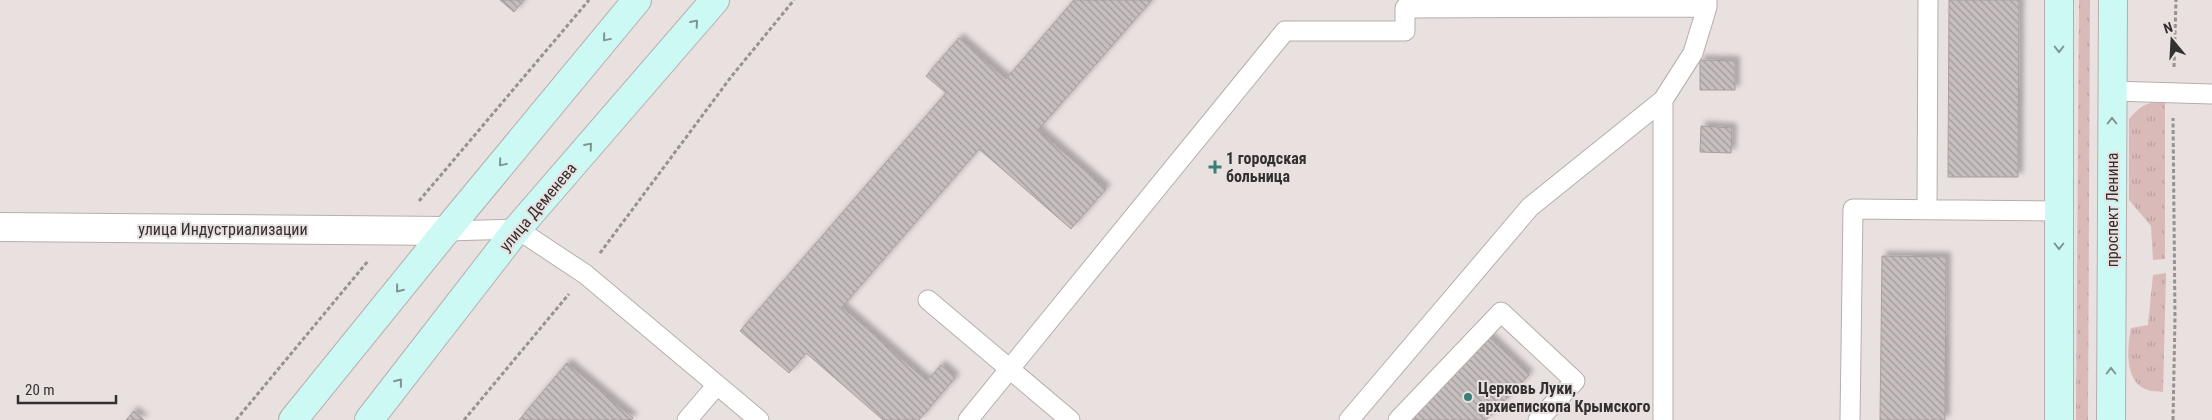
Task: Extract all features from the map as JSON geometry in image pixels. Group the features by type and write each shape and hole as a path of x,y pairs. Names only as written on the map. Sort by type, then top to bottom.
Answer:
{"main road":[{"path":"293,420 637,0"},
{"name":"улица Деменева","path":"369,420 517,229 715,0"},
{"path":"2059,0 2059,420"},
{"name":"проспект Ленина","path":"2111,420 2114,0"}],"street":[{"name":"улица Индустриализации","path":"0,227 446,231"}],"lane":[{"path":"1927,210 1928,0"},
{"path":"968,420 1285,31 1405,30 1405,8 1707,4 1693,53 1663,100 1530,208 1349,420"},
{"path":"2112,91 2212,94"},
{"path":"1663,100 1663,420"},
{"path":"1850,420 1853,209 2060,211"},
{"path":"446,231 517,229 585,274 759,420"},
{"path":"928,300 1070,420"},
{"path":"1398,420 1501,312 1575,381 1538,420"},
{"path":"687,420 716,385"}],"path":[{"path":"464,420 585,274 731,78 794,0"},
{"path":"2173,420 2175,317 2173,93 2176,0"}],"green space":[{"path":"2079,0 2090,0 2088,420 2076,420"},
{"path":"2153,102 2165,102 2165,259 2153,260 2151,226 2129,200 2129,119 2144,105"},
{"path":"2166,273 2163,392 2150,391 2140,386 2131,372 2128,354 2131,328 2148,325 2153,275"}],"building":[{"path":"500,0 524,0 514,12"},
{"path":"1074,0 1152,0 1038,130 1106,189 1071,229 979,149 842,307 927,381 941,365 955,378 919,420 883,420 806,353 789,373 740,331 946,93 926,76 959,38 1006,79"},
{"path":"1949,0 2019,0 2018,177 1948,177"},
{"path":"1700,60 1735,61 1735,90 1700,90"},
{"path":"1701,126 1732,128 1731,153 1700,152"},
{"path":"1882,256 1946,257 1945,420 1880,420"},
{"name":"Церковь Луки, архиепископа Крымского","path":"1487,335 1529,375 1486,420 1407,420"},
{"path":"567,363 633,418 631,420 519,420"},
{"path":"134,411 144,420 126,420"}],"place":[{"name":"1 городская больница","path":"1215,167"},
{"name":"Церковь Луки, архиепископа Крымского","path":"1468,397"}]}
